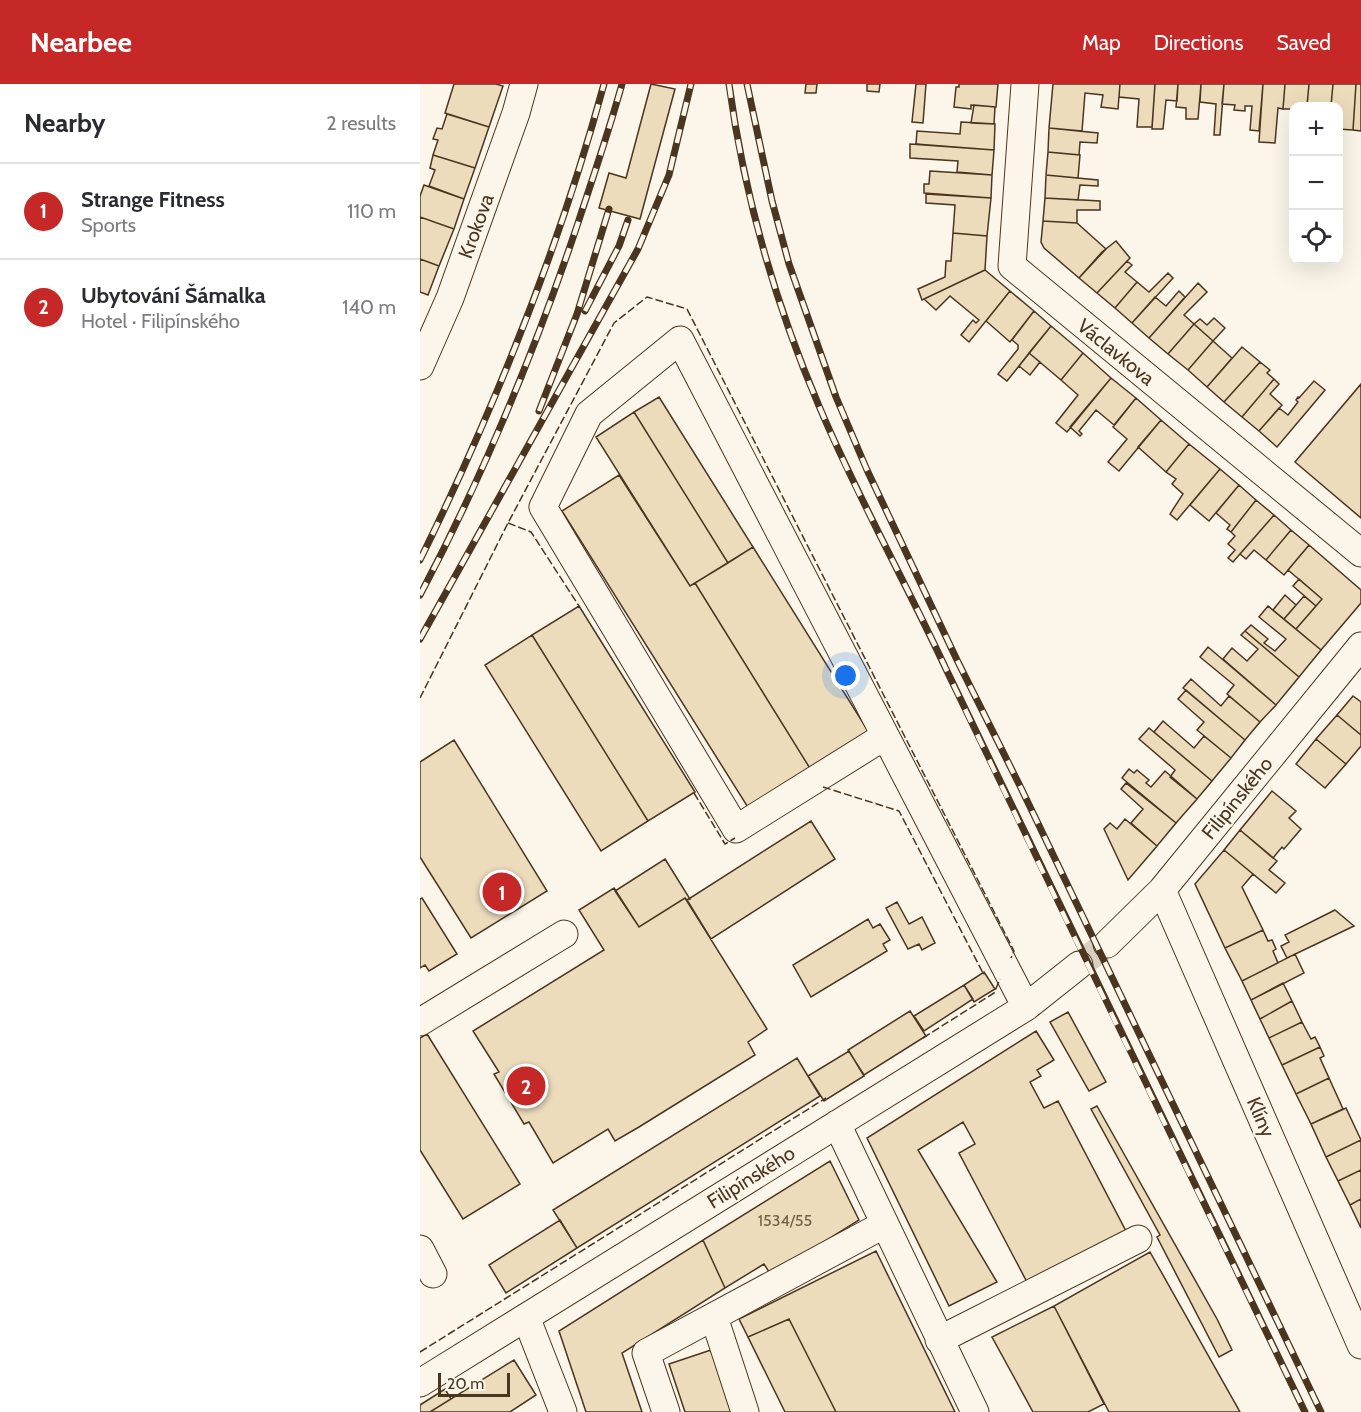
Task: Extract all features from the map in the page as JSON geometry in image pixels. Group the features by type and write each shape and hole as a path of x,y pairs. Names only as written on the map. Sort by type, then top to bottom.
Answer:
{"street":[{"name":"Krokova","path":"420,366 450,298 516,113 524,84"},
{"name":"Václavkova","path":"1025,84 1012,266 1361,553"},
{"path":"885,736 736,829 543,507 590,414 680,340 1026,1007"},
{"name":"Filipínského","path":"1107,944 1162,890 1361,646"},
{"name":"Klíny","path":"1162,890 1359,1334"},
{"path":"420,1023 564,934"},
{"name":"Filipínského","path":"420,1383 1026,1007 1079,965"},
{"path":"837,1124 975,1412"},
{"path":"666,1412 646,1353 885,1224"},
{"path":"939,1340 1138,1239"},
{"path":"420,1249 433,1274"},
{"path":"526,1317 563,1412"},
{"path":"714,1317 745,1412"}],"building":[{"path":"454,84 503,86 489,127 445,113"},
{"path":"651,84 675,89 640,219 599,208 609,173 626,178"},
{"path":"806,84 817,84 816,93 805,93"},
{"path":"867,84 880,84 879,92 867,91"},
{"path":"916,84 926,84 923,123 912,122"},
{"path":"959,84 998,84 996,107 971,105 971,109 954,107 956,87 959,87"},
{"path":"1053,84 1120,84 1118,109 1101,107 1103,95 1085,93 1082,131 1049,128"},
{"path":"1120,84 1155,84 1152,127 1137,127 1139,99 1119,97"},
{"path":"1155,84 1178,84 1177,101 1166,100 1163,129 1152,129"},
{"path":"1178,84 1201,84 1198,119 1186,119 1186,108 1176,107"},
{"path":"1201,84 1224,84 1220,135 1214,135 1216,104 1200,102"},
{"path":"1224,84 1263,84 1259,131 1250,130 1252,106 1245,106 1245,111 1234,110 1235,105 1222,104"},
{"path":"1263,84 1285,84 1283,109 1278,108 1275,143 1259,142"},
{"path":"1285,84 1309,84 1307,102 1289,102 1289,109 1283,109"},
{"path":"1309,84 1333,84 1331,102 1307,102"},
{"path":"1333,84 1356,84 1353,130 1343,129 1343,102 1331,102"},
{"path":"1356,84 1361,84 1361,131 1353,130"},
{"path":"974,105 995,107 994,124 971,123"},
{"path":"447,114 489,127 475,168 433,155 438,140 433,139 437,128 442,129"},
{"path":"961,122 995,124 994,150 916,144 917,131 960,134"},
{"path":"1049,128 1098,133 1097,143 1080,142 1079,155 1048,152"},
{"path":"910,144 994,150 992,175 957,172 958,161 910,158"},
{"path":"1048,152 1080,155 1078,178 1046,175"},
{"path":"433,155 475,168 464,199 429,186 435,170 430,168"},
{"path":"930,171 992,175 991,198 924,193 924,184 929,184"},
{"path":"1046,175 1098,180 1098,186 1080,185 1078,200 1045,198"},
{"path":"424,185 464,199 454,229 420,217 420,196"},
{"path":"926,194 991,198 987,236 953,233 955,205 926,203"},
{"path":"1045,198 1100,201 1100,210 1077,210 1077,223 1043,221"},
{"path":"420,217 454,229 439,266 420,259"},
{"path":"1043,221 1077,223 1106,249 1079,278 1044,248 1041,242"},
{"path":"953,233 987,236 985,270 922,300 918,289 945,277 946,261 951,261"},
{"path":"1116,241 1130,258 1097,293 1079,278 1102,252"},
{"path":"420,259 439,266 428,295 420,292"},
{"path":"1127,261 1132,265 1125,272 1137,282 1115,308 1097,293"},
{"path":"985,270 1010,291 969,342 961,335 973,320 976,323 979,320 950,296 936,310 924,299"},
{"path":"1168,273 1173,278 1132,323 1115,308 1137,282 1149,292"},
{"path":"1198,283 1207,292 1184,315 1194,324 1168,354 1149,338"},
{"path":"1010,291 1034,311 1010,342 986,321"},
{"path":"1179,291 1185,297 1149,338 1132,323 1155,297 1166,306"},
{"path":"1034,311 1051,326 1007,381 998,374 1018,349 1018,345 1012,340"},
{"path":"1214,318 1225,328 1213,341 1194,324 1200,319 1207,325"},
{"path":"1194,324 1213,341 1188,370 1168,354"},
{"path":"1051,326 1083,353 1061,380 1029,353"},
{"path":"1213,341 1232,358 1207,387 1188,370"},
{"path":"1242,347 1260,362 1224,402 1207,387"},
{"path":"1029,353 1040,362 1030,375 1019,366"},
{"path":"1083,353 1111,378 1067,432 1056,423 1078,395 1061,380"},
{"path":"1260,362 1270,370 1267,373 1274,379 1242,417 1224,402"},
{"path":"1111,378 1136,398 1114,425 1096,410 1079,431 1082,434 1080,436 1070,427"},
{"path":"1274,379 1279,384 1270,394 1282,405 1259,431 1242,417"},
{"path":"1314,381 1325,390 1277,447 1259,431 1279,408 1288,415 1298,402 1296,400 1298,397"},
{"path":"1361,384 1361,518 1295,462"},
{"path":"659,397 753,547 728,563 634,412"},
{"path":"1136,398 1161,420 1119,471 1108,462 1127,439 1113,427"},
{"path":"634,412 728,563 690,586 596,437"},
{"path":"1161,420 1189,444 1166,472 1138,447"},
{"path":"1189,444 1220,469 1177,520 1170,514 1183,494 1172,484 1176,479 1166,472"},
{"path":"1220,469 1239,485 1209,521 1190,505"},
{"path":"619,475 690,586 695,583 811,770 749,809 562,511"},
{"path":"1239,485 1256,500 1231,532 1227,529 1230,525 1216,513"},
{"path":"1256,500 1274,515 1233,562 1228,558 1235,550 1228,544 1235,536 1231,532"},
{"path":"1274,515 1291,530 1266,560 1254,550 1246,559 1240,554"},
{"path":"1291,530 1309,545 1284,575 1266,560"},
{"path":"1309,545 1361,590 1361,603 1321,650 1296,629 1322,599 1288,570"},
{"path":"753,547 870,734 811,770 695,583"},
{"path":"1299,579 1322,599 1316,606 1293,586"},
{"path":"1285,595 1296,605 1284,619 1273,610"},
{"path":"1304,596 1316,606 1296,629 1284,619"},
{"path":"579,606 695,792 648,821 532,635"},
{"path":"1268,606 1321,650 1299,677 1245,631 1251,625 1268,639 1264,643 1275,651 1286,639 1259,617"},
{"path":"1245,631 1299,677 1276,705 1223,659 1232,648 1247,661 1258,649 1241,635"},
{"path":"532,635 648,821 601,851 485,665"},
{"path":"1208,647 1276,705 1260,722 1227,694 1234,685 1200,657"},
{"path":"1191,679 1221,706 1229,696 1260,722 1245,740 1183,688"},
{"path":"1186,690 1245,740 1231,758 1197,730 1204,722 1178,699"},
{"path":"1353,696 1361,702 1361,735 1337,715"},
{"path":"1337,715 1361,735 1361,746 1346,764 1316,739"},
{"path":"1163,721 1194,748 1204,736 1231,758 1212,781 1154,732"},
{"path":"1149,728 1212,781 1197,799 1170,777 1175,770 1139,739"},
{"path":"1316,739 1346,764 1325,788 1296,764"},
{"path":"454,740 547,891 471,938 420,857 420,762"},
{"path":"1129,769 1134,773 1137,770 1149,780 1146,783 1151,787 1165,771 1197,799 1176,823 1122,778"},
{"path":"1126,783 1176,823 1157,846 1131,823 1143,809 1121,789"},
{"path":"1272,791 1296,811 1289,818 1301,829 1273,858 1240,830"},
{"path":"1125,819 1157,846 1128,880 1104,829 1110,823 1117,829"},
{"path":"811,821 835,859 711,939 687,900"},
{"path":"1240,830 1277,861 1269,870 1285,883 1276,893 1224,850"},
{"path":"1224,850 1253,874 1242,887 1263,930 1225,948 1195,884"},
{"path":"665,859 690,899 685,898 639,927 615,891"},
{"path":"614,888 639,927 685,898 767,1029 748,1042 755,1055 615,1141 608,1129 553,1163 529,1122 524,1124 494,1074 499,1072 473,1031 604,950 579,910"},
{"path":"422,898 457,954 429,971 425,965 420,968 420,899"},
{"path":"897,902 909,924 922,917 935,943 922,950 919,944 908,949 886,908"},
{"path":"1335,910 1354,926 1287,958 1281,946 1289,942 1285,935"},
{"path":"868,919 873,928 880,924 890,940 883,944 887,951 811,997 793,965"},
{"path":"1263,930 1268,941 1272,940 1276,949 1273,951 1278,963 1242,981 1225,948"},
{"path":"1295,954 1304,973 1251,1000 1242,981"},
{"path":"984,972 995,989 974,1002 964,985"},
{"path":"1283,983 1292,1001 1260,1019 1251,1000"},
{"path":"964,985 973,999 924,1031 914,1016"},
{"path":"1292,1001 1302,1022 1269,1038 1260,1019"},
{"path":"910,1011 926,1036 864,1075 848,1050"},
{"path":"1068,1012 1106,1082 1089,1091 1050,1022"},
{"path":"1302,1022 1311,1039 1315,1037 1320,1047 1282,1065 1269,1038"},
{"path":"1036,1031 1054,1060 1037,1070 1041,1076 1030,1082 1044,1108 1058,1101 1127,1233 1028,1284 959,1153 975,1144 963,1122 918,1150 997,1282 949,1306 867,1138"},
{"path":"427,1034 520,1184 463,1219 420,1150 420,1038"},
{"path":"1320,1047 1324,1056 1320,1058 1329,1078 1296,1094 1282,1065"},
{"path":"849,1051 864,1076 824,1101 808,1076"},
{"path":"797,1058 820,1096 577,1248 553,1210"},
{"path":"1329,1078 1343,1109 1311,1124 1296,1094"},
{"path":"1097,1106 1217,1319 1232,1350 1219,1357 1157,1237 1160,1235 1091,1109"},
{"path":"1346,1108 1361,1140 1326,1157 1311,1124"},
{"path":"1361,1140 1361,1170 1338,1181 1326,1157"},
{"path":"830,1161 859,1220 771,1275 764,1264 725,1288 703,1240"},
{"path":"1361,1170 1361,1199 1350,1205 1338,1181"},
{"path":"1361,1199 1361,1228 1350,1205"},
{"path":"560,1220 577,1248 506,1293 489,1265"},
{"path":"703,1240 725,1288 622,1353 642,1412 586,1412 559,1331"},
{"path":"876,1251 955,1412 836,1412 789,1319 748,1337 739,1319"},
{"path":"1150,1252 1240,1412 1109,1412 1054,1306"},
{"path":"1054,1306 1104,1404 1088,1412 1033,1412 992,1337"},
{"path":"789,1319 836,1412 785,1412 748,1337"},
{"path":"711,1350 731,1412 685,1412 669,1364"},
{"path":"514,1360 536,1395 510,1412 430,1412"},
{"path":"445,1389 451,1399 430,1412 420,1412 420,1405"}],"tunnel":[{"path":"1079,965 1107,944"}],"railway":[{"path":"420,560 499,386 546,267 604,84"},
{"path":"420,595 465,505 526,366 578,223 622,84"},
{"path":"420,639 638,249 669,175 691,84"},
{"path":"729,84 743,167 763,248 788,328 819,406 849,473 1305,1412"},
{"path":"747,84 772,201 789,264 836,397 867,470 1321,1412"},
{"path":"539,411 577,314 609,209"},
{"path":"585,311 619,246 628,220"}],"fence":[{"path":"420,698 508,523 614,323 647,297 687,309 1014,951 1011,958"},
{"path":"508,523 531,532 579,606"},
{"path":"823,787 899,811 984,975"},
{"path":"694,793 725,844 735,838"},
{"path":"923,1038 994,993 1000,979"},
{"path":"420,1352 826,1098"}],"place":[{"name":"Strange Fitness","path":"502,892"},
{"name":"Ubytování Šámalka","path":"526,1086"}]}
